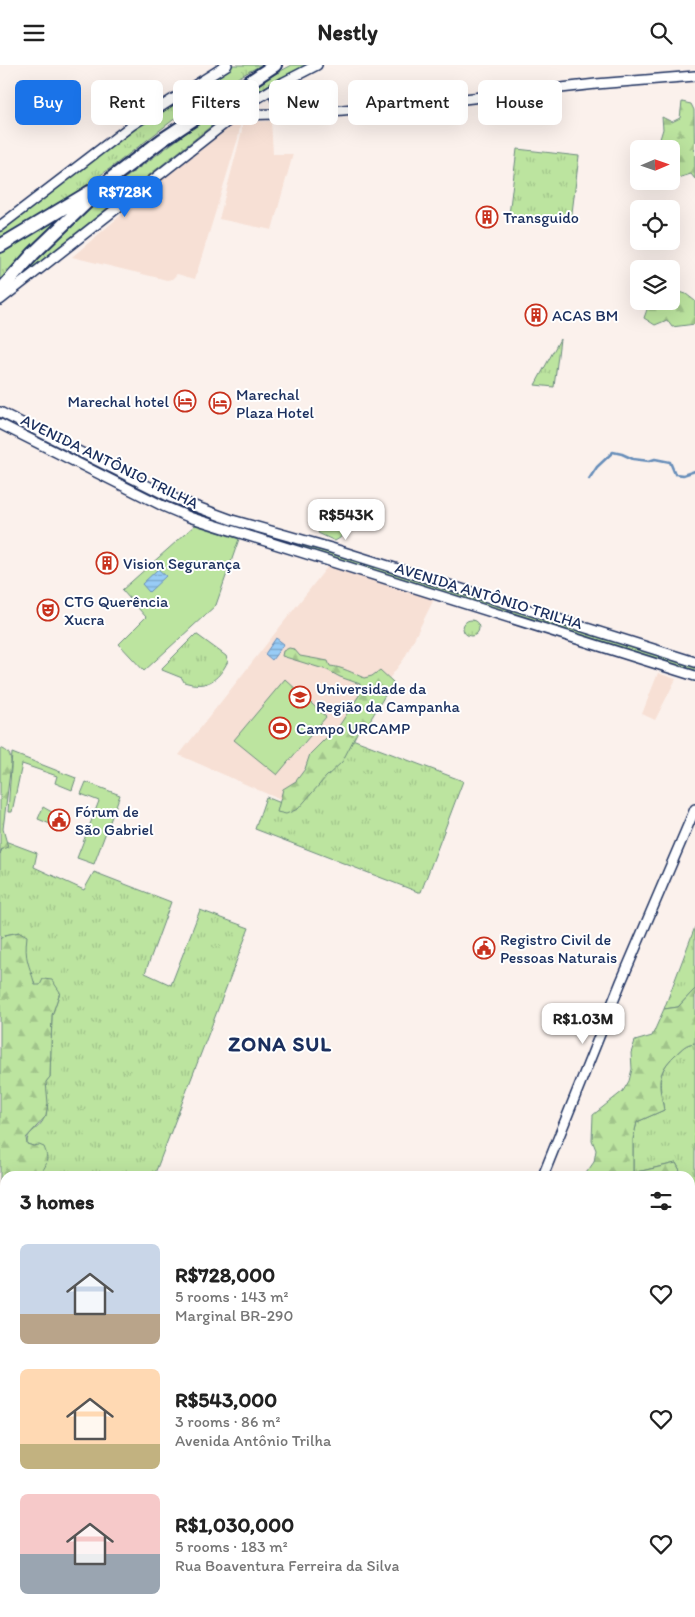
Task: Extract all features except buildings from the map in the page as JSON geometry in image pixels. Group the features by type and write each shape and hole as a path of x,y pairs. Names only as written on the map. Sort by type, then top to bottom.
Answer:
{"highway":[{"path":"0,291 33,254 114,177 162,140 275,65"},
{"path":"0,246 114,177"}],"main road":[{"path":"0,226 132,125 227,65"},
{"path":"289,80 317,65"},
{"path":"338,110 695,76"},
{"path":"0,300 222,125"},
{"name":"AVENIDA ANTÔNIO TRILHA","path":"0,412 170,497 232,520 331,548 695,662"},
{"name":"AVENIDA ANTÔNIO TRILHA","path":"0,424 163,506 189,517 695,676"},
{"path":"545,1171 621,982 695,809"}],"shaded area":[{"path":"259,121 269,121 269,125 271,125 273,154 293,154 272,230 219,219 242,125 259,125"},
{"path":"227,125 239,125 238,138 195,279 177,274 172,279 167,280 72,257"},
{"name":"Universidade da Região da Campanha","path":"328,566 434,599 404,659 347,734 281,800 179,755"},
{"path":"658,673 676,679 655,720 642,714"}],"green space":[{"path":"233,65 261,65 234,80 209,80"},
{"path":"292,65 308,65 282,80 269,80 269,87 259,93 259,83"},
{"path":"173,102 173,120 112,167 48,212 0,241 0,231 140,125 163,125 163,108"},
{"path":"682,102 691,104 694,110 695,179 691,174 680,177 680,140 658,140 663,129 662,117 672,122 680,118"},
{"path":"197,125 213,125 48,255 25,278 1,295 97,199"},
{"path":"517,149 579,156 571,221 509,215"},
{"path":"69,210 0,287 0,254"},
{"path":"680,292 695,301 695,324 672,327 667,320 655,325 644,318 647,310 680,310"},
{"path":"560,339 554,387 535,385"},
{"path":"0,416 187,508 186,510 0,420"},
{"path":"201,512 695,667 695,670 199,515"},
{"path":"324,520 344,531 340,538 335,541 318,533"},
{"path":"195,525 239,539 216,605 144,671 119,644 146,617 122,590"},
{"path":"471,620 479,628 471,636 463,628"},
{"path":"196,634 226,656 228,661 220,674 205,684 184,682 182,678 162,670"},
{"path":"289,648 294,649 300,656 328,661 330,666 364,678 372,676 380,670 393,682 369,722 358,731 342,762 298,809 286,814 277,812 283,789 296,781 305,769 310,754 335,732 360,694 360,684 327,670 282,656 283,651"},
{"name":"Campo URCAMP","path":"285,679 326,717 277,775 234,740"},
{"path":"347,737 463,781 421,892 255,829 266,797 281,803"},
{"path":"0,748 6,750 9,754 11,764 3,829 8,847 1,850 0,854"},
{"path":"12,753 76,778 72,790 55,783 57,776 22,764 12,812 8,812"},
{"path":"86,782 120,795 94,864 77,858 99,801 81,794"},
{"path":"43,807 59,816 55,826 38,819"},
{"path":"5,841 37,853 34,867 84,890 94,872 171,902 145,973 171,985 200,910 249,928 156,1171 39,1171 33,1146 27,1144 27,1140 45,1117 47,1102 45,1082 50,1077 52,1015 60,992 35,985 26,963 26,936 19,932 5,935 0,939 0,854"},
{"path":"695,927 695,989 678,1007 664,1009"},
{"path":"20,932 27,936 27,956 35,985 40,985 43,979 52,980 60,992 52,1015 50,1077 46,1082 48,1103 46,1116 26,1138 27,1144 44,1147 47,1155 46,1163 42,1171 0,1171 0,939 5,935"},
{"path":"695,989 695,1043 682,1048 661,1074 660,1087 664,1110 637,1122 633,1139 633,1171 588,1171 594,1162 596,1150 592,1140 593,1115 623,1091 629,1081 632,1069 631,1053 635,1041 652,1036 664,1009 678,1007"},
{"path":"695,1043 695,1171 680,1171 676,1163 642,1171 633,1171 633,1139 637,1122 664,1110 660,1080 664,1068 682,1048"},
{"path":"676,1163 680,1171 642,1171"}],"water":[{"path":"158,569 166,576 149,592 142,584"},
{"path":"276,638 284,644 272,660 265,654"}],"waterway":[{"path":"589,479 597,467 613,452 633,459 649,461 655,459 670,462 675,474 683,475 695,471"}],"place":[{"name":"Transguido","path":"487,217"},
{"name":"ACAS BM","path":"536,315"},
{"name":"Marechal hotel","path":"185,401"},
{"name":"Marechal Plaza Hotel","path":"220,403"},
{"name":"Vision Segurança","path":"107,563"},
{"name":"CTG Querência Xucra","path":"48,610"},
{"name":"Universidade da Região da Campanha","path":"300,697"},
{"name":"Campo URCAMP","path":"280,728"},
{"name":"Fórum de São Gabriel","path":"59,820"},
{"name":"Registro Civil de Pessoas Naturais","path":"484,948"}],"district":[{"name":"ZONA SUL","path":"280,1044"}]}
